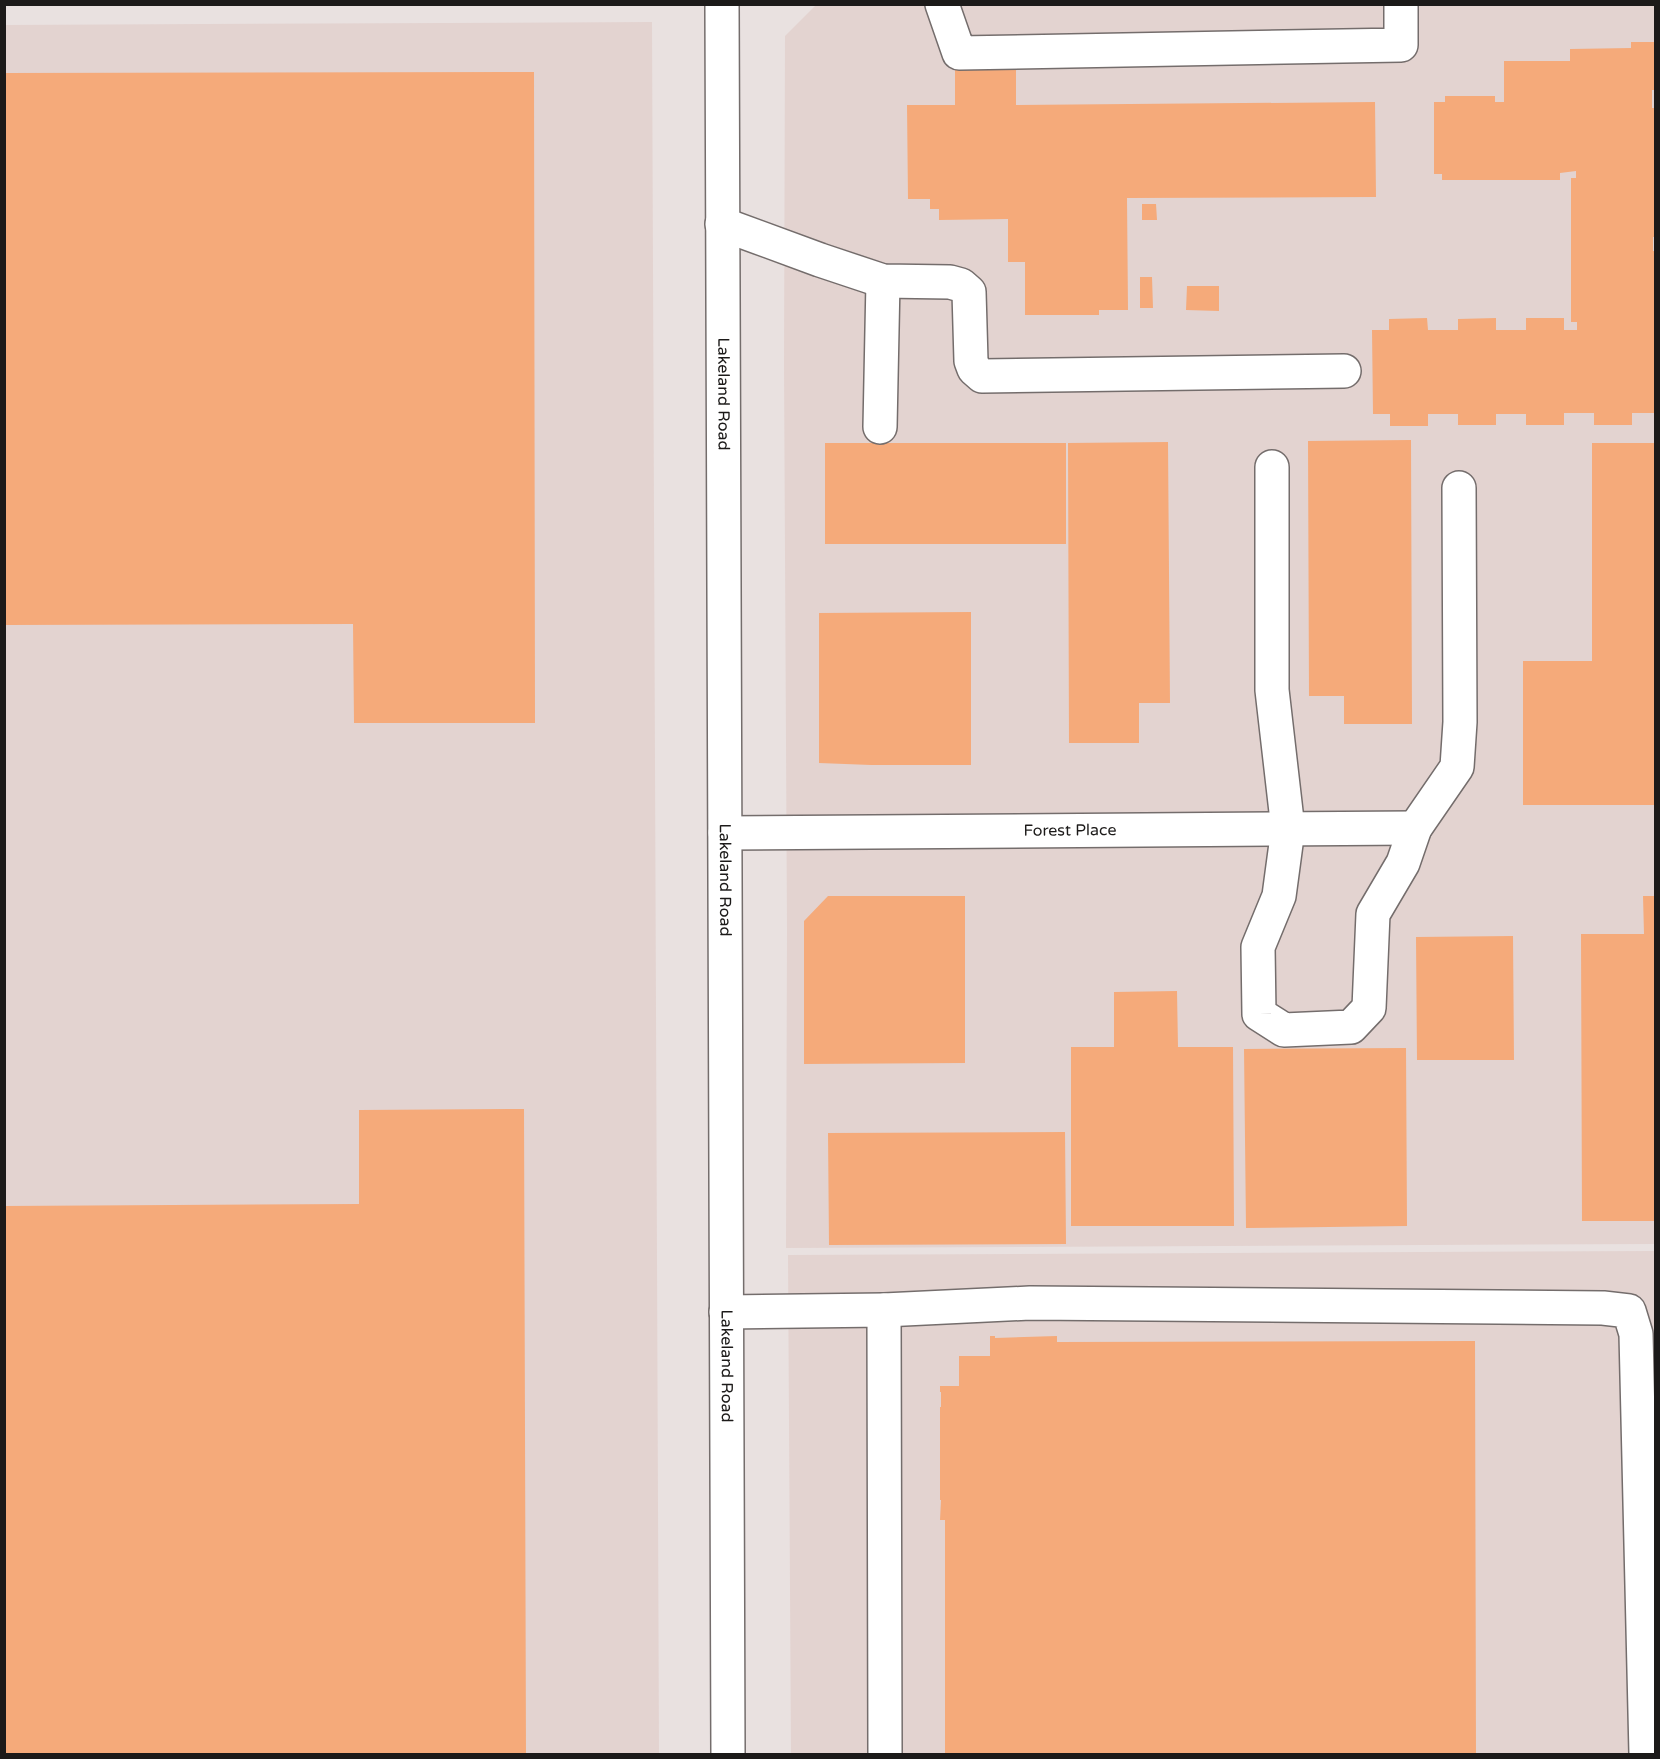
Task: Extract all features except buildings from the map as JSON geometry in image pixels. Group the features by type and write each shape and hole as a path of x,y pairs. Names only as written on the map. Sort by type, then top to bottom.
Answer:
{"street":[{"name":"Lakeland Road","path":"722,4 728,1755"},
{"path":"942,4 959,52 1401,45 1401,4"},
{"path":"723,224 883,281 950,282 961,285 969,292 971,361 974,369 982,376 1344,371"},
{"path":"880,427 883,281"},
{"path":"1272,467 1272,690 1288,829 1279,896 1258,948 1259,1014 1284,1030 1351,1027 1369,1008 1373,914 1403,863 1415,828 1457,767 1460,722 1459,488"},
{"name":"Forest Place","path":"725,833 1415,828"},
{"path":"726,1312 884,1310 1030,1303 1603,1308 1629,1311 1636,1334 1646,1755"},
{"path":"884,1310 885,1755"}],"shaded area":[{"path":"817,4 1655,5 1655,1244 786,1248 785,36"},
{"path":"652,22 659,1754 5,1754 4,25"},
{"path":"1655,1251 1655,1754 791,1754 788,1255"}]}
